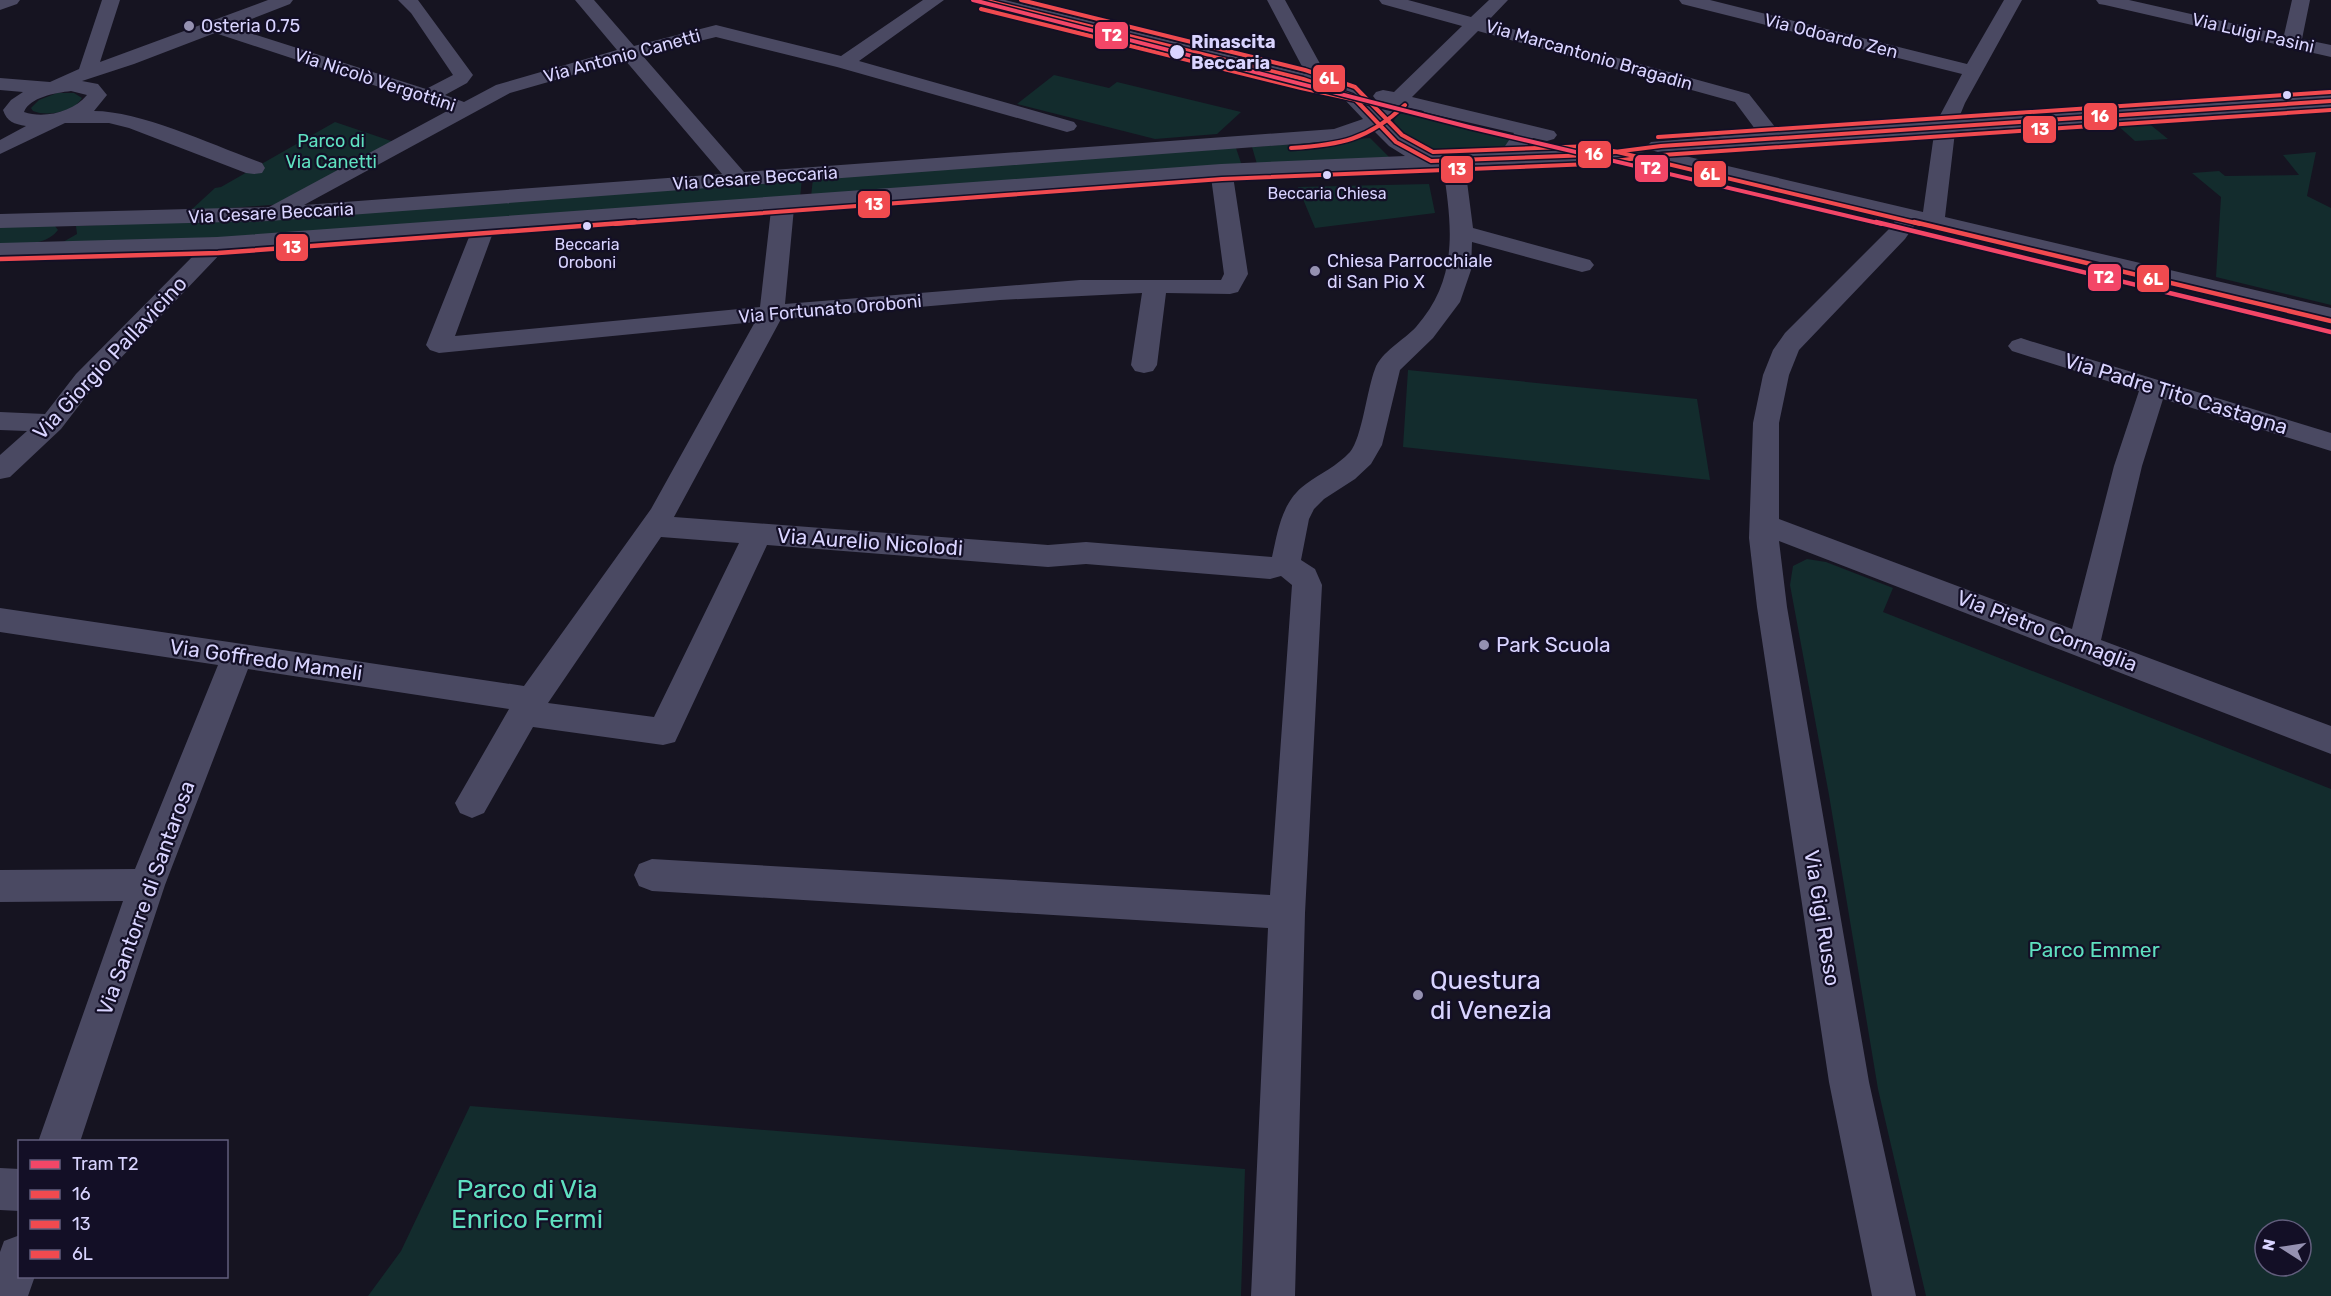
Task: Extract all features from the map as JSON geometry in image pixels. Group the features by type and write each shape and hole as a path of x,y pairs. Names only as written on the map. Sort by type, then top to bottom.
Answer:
{"street":[{"path":"0,5 11,0"},
{"path":"0,146 83,109 95,99 93,86 111,0"},
{"path":"1,84 53,88 93,86 167,46 284,0"},
{"path":"407,0 417,9 463,75 460,79 427,97"},
{"path":"584,0 738,179"},
{"path":"844,63 935,0"},
{"path":"982,0 1303,79 1581,141 1661,146 2331,101"},
{"path":"1276,0 1316,75 1338,86"},
{"name":"Via Marcantonio Bragadin","path":"1388,0 1742,98 1773,138"},
{"path":"1376,121 1499,0"},
{"name":"Via Odoardo Zen","path":"1688,0 1973,71"},
{"path":"1922,219 1945,127 1955,103 2013,0"},
{"name":"Via Luigi Pasini","path":"2105,0 2331,51"},
{"path":"2292,42 2301,0"},
{"name":"Via Nicolò Vergottini","path":"216,26 225,31 467,109"},
{"name":"Via Antonio Canetti","path":"269,214 516,84 716,31 844,63 1067,126 1097,131 1161,148"},
{"path":"1273,1296 1287,913 1306,585 1304,577 1285,564 1295,519 1302,504 1314,492 1353,466 1368,445 1388,367 1424,333 1446,307 1459,270 1462,220 1446,167 1396,142 1353,96 1303,79"},
{"path":"0,146 11,134 19,99 1,84"},
{"path":"93,86 117,114 136,124"},
{"path":"17,110 27,97 53,88"},
{"path":"17,110 30,121 103,116 136,124 254,168"},
{"name":"Via Cesare Beccaria","path":"0,221 269,214 1328,136 1351,131 1376,121"},
{"path":"1067,126 1074,135 1077,154"},
{"name":"Via Cesare Beccaria","path":"0,250 218,244 783,202 1446,167 1501,157 1513,151 1527,130"},
{"path":"1488,159 1593,163 1661,146"},
{"path":"1222,179 1446,167 1685,162 2331,315"},
{"name":"Via Fortunato Oroboni","path":"485,225 439,345 772,313 1082,287 1230,287 1236,274 1222,179"},
{"path":"472,803 528,706 658,520 772,313 783,202"},
{"name":"Via Gigi Russo","path":"1894,1296 1849,1082 1775,629 1763,531 1766,423 1776,375 1786,350 1794,338 1897,234 1922,219"},
{"name":"Via Cesare Beccaria","path":"32,250 48,247 69,234 72,229 63,221"},
{"path":"1461,232 1582,265"},
{"name":"Via Giorgio Pallavicino","path":"0,470 52,423 86,380 218,244"},
{"path":"1144,365 1155,287"},
{"name":"Via Padre Tito Castagna","path":"2021,346 2331,442"},
{"path":"2084,644 2128,466 2153,388"},
{"path":"0,421 52,423"},
{"name":"Via Aurelio Nicolodi","path":"658,520 758,534 1048,556 1086,553 1270,568 1285,564"},
{"name":"Via Aurelio Nicolodi","path":"658,520 1060,543 1086,553"},
{"name":"Via Pietro Cornaglia","path":"1763,531 2084,644 2331,740"},
{"name":"Via Goffredo Mameli","path":"0,620 237,656 528,706 663,732 758,534"},
{"name":"Via Santorre di Santarosa","path":"60,1140 147,885 237,656"},
{"path":"652,875 1287,913"},
{"path":"0,886 147,885"},
{"path":"0,1189 18,1190"},
{"path":"6,1296 18,1263"}],"green space":[{"path":"1054,75 1109,88 1117,82 1241,112 1217,134 1155,139 1017,104"},
{"path":"57,93 74,93 82,98 73,107 60,112 39,113 31,108 39,100"},
{"path":"1400,113 1514,140 1502,150 1494,153 1428,150 1415,146 1397,132 1394,120"},
{"name":"Parco di Via Canetti","path":"335,122 397,143 283,204 190,211 215,188 221,187"},
{"path":"2147,122 2168,139 2135,141 2115,123"},
{"path":"1370,138 1389,157 1257,164 1252,147"},
{"path":"1236,148 1242,166 811,197 813,178"},
{"path":"2316,152 2307,196 2331,208 2331,305 2216,277 2221,197 2192,173 2219,171 2225,176 2299,175 2283,155"},
{"path":"802,178 800,198 233,237 63,242 77,234 76,226 180,222"},
{"path":"1429,184 1435,213 1315,228 1298,187"},
{"path":"0,226 55,226 58,230 39,242 0,243"},
{"path":"1408,370 1697,399 1710,480 1403,447"},
{"name":"Parco Emmer","path":"1807,559 1826,562 1893,588 1883,612 2331,789 2331,1296 1926,1296 1878,1089 1829,795 1790,585 1793,566"},
{"name":"Parco di Via Enrico Fermi","path":"470,1106 1245,1169 1241,1296 368,1296 401,1251"}],"tram line":[{"name":"T2","path":"973,0 1469,127 1705,181 2331,332"}],"transit line":[{"name":"16","path":"983,0 1303,79 1352,96 1396,142 1431,161 1591,155 1661,146 2331,101"},
{"name":"6L","path":"1021,0 1305,70 1355,87 1402,135 1433,152 1592,146 2331,321"},
{"name":"13","path":"981,9 1301,88 1421,114"},
{"name":"6L","path":"1658,137 2330,92"},
{"name":"13","path":"1291,148 1325,146 1353,140 1379,128 1405,105"},
{"name":"13","path":"0,259 218,253 1222,179 1591,164 1662,155 2331,110"}],"place":[{"name":"Osteria 0.75","path":"189,26"},
{"name":"Rinascita Beccaria","path":"1177,52"},
{"name":"Beccaria Chiesa","path":"1327,175"},
{"name":"Beccaria Oroboni","path":"587,226"},
{"name":"Chiesa Parrocchiale di San Pio X","path":"1315,271"},
{"name":"Park Scuola","path":"1484,645"},
{"name":"Questura di Venezia","path":"1418,995"}]}
